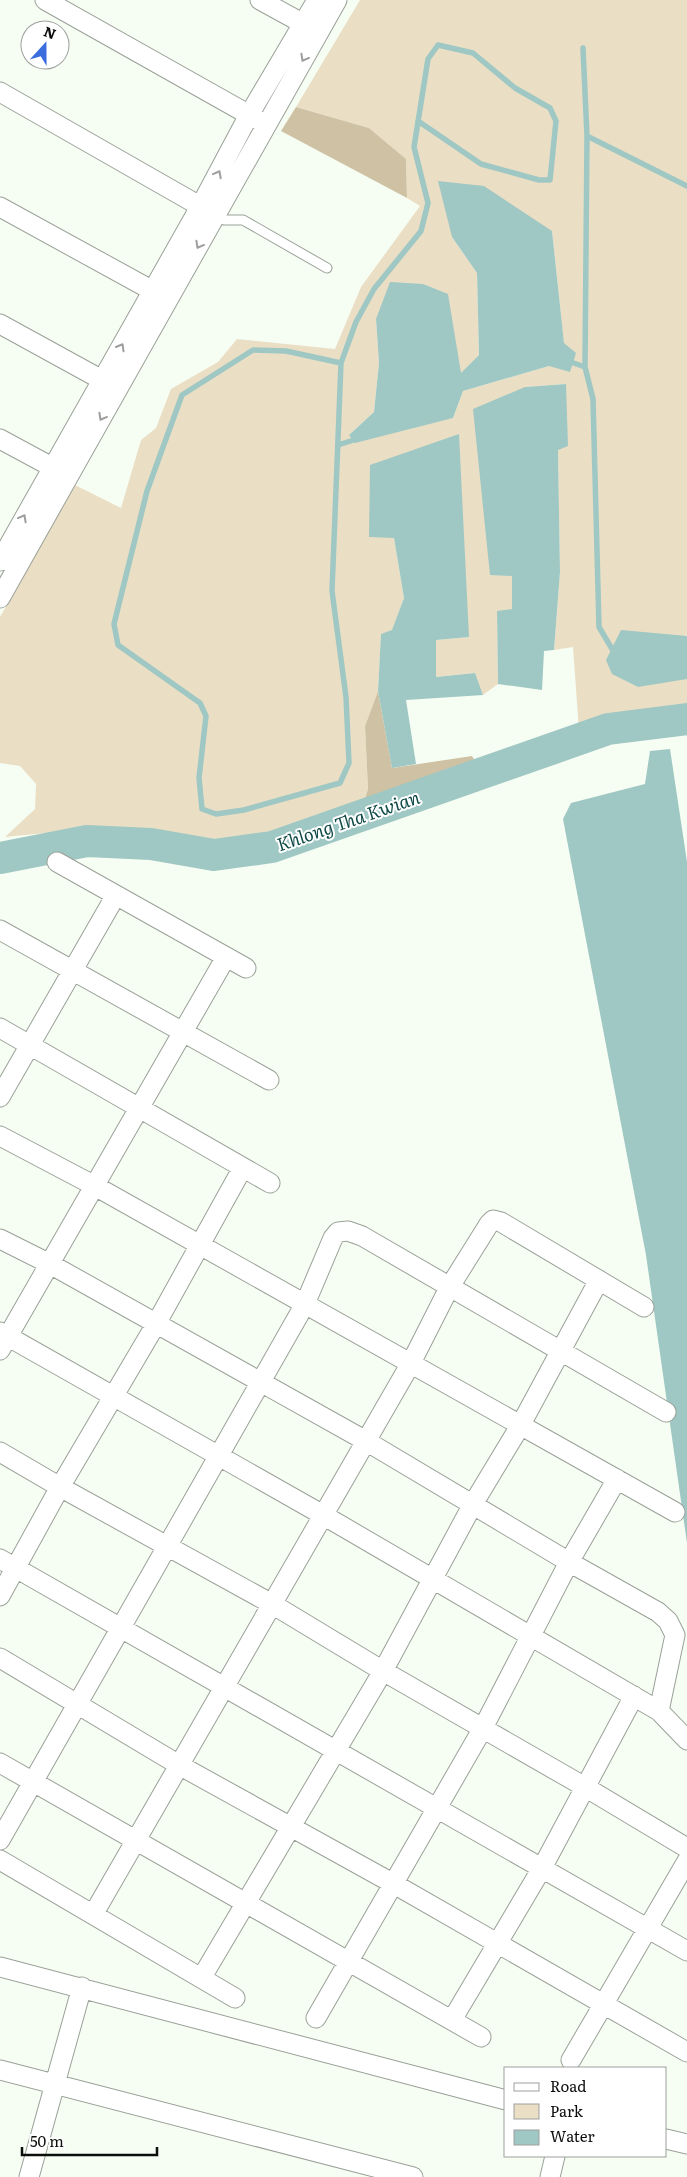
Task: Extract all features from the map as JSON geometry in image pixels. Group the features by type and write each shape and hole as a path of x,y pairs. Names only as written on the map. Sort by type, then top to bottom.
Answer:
{"street":[{"path":"45,0 267,125"},
{"path":"260,0 311,28"},
{"path":"4,577 70,476 110,385 208,211 267,125 311,28 317,0"},
{"path":"208,211 249,116 311,28 337,0"},
{"path":"0,92 208,211"},
{"path":"0,207 161,295"},
{"path":"0,324 110,385"},
{"path":"4,577 51,468 110,385"},
{"path":"0,439 51,468 70,476"},
{"path":"57,862 246,968"},
{"path":"0,1097 116,895"},
{"path":"0,930 269,1080"},
{"path":"226,957 50,1264 3,1340 113,1396 323,1515 529,1637 634,1696 658,1712 687,1740"},
{"path":"0,1028 270,1184"},
{"path":"0,1136 95,1186 675,1512"},
{"path":"0,1596 8,1564 60,1487 156,1324 242,1169"},
{"path":"94,1913 366,1441 449,1288 493,1220 501,1222 644,1307"},
{"path":"0,1840 304,1304 333,1238 338,1232 348,1231 362,1236 666,1412"},
{"path":"0,1238 50,1264 366,1441 569,1562 658,1612 668,1621 675,1635 658,1712"},
{"path":"202,1977 383,1671 473,1504 520,1426 599,1280"},
{"path":"0,1452 272,1604 687,1848"},
{"path":"316,2018 483,1728 569,1562 617,1479"},
{"path":"8,1564 687,1951"},
{"path":"0,1658 179,1765 394,1884 603,2006 687,2052"},
{"path":"452,2020 542,1868 634,1696"},
{"path":"0,1763 481,2037"},
{"path":"0,1860 94,1913 235,1998"},
{"path":"571,2060 687,1861"},
{"path":"0,1967 82,1987 504,2099"},
{"path":"29,2177 82,1987"},
{"path":"0,2070 413,2177"},
{"path":"667,2139 687,2144"},
{"path":"550,2177 555,2157"}],"lane":[{"path":"208,211 224,220 243,220 327,268"}],"green space":[{"path":"360,0 687,0 687,636 685,635 682,678 687,679 687,704 667,706 579,731 573,647 554,650 560,572 558,450 566,384 525,387 490,574 512,576 512,609 497,612 498,684 483,695 474,673 436,677 435,640 469,637 394,538 404,598 392,631 381,635 378,691 365,726 368,789 365,799 241,843 198,845 97,828 5,837 35,809 36,784 20,766 0,763 0,617 75,485 121,508 141,440 156,428 171,389 218,362 237,339 335,349 361,287 420,206 407,198 406,159 369,128 296,107","holes":["552,231 564,344 549,366 463,391 453,418 349,435 374,412 379,363 376,319 461,374 479,355 477,273 452,237"]}],"shaded area":[{"path":"296,107 369,128 406,159 407,198 281,131"},
{"path":"378,691 392,768 472,756 481,771 379,802 365,799 368,789 365,726"}],"water":[{"path":"438,181 484,186 552,231 564,343 576,353 570,372 549,366 463,391 453,418 355,443 349,435 374,412 379,363 376,319 390,282 423,284 448,294 461,373 479,355 477,273 452,237"},
{"path":"566,384 568,446 558,450 560,572 554,650 544,651 542,690 498,684 497,611 512,609 512,576 490,575 473,409 525,387"},
{"path":"459,434 469,637 436,640 436,677 475,673 483,695 406,700 416,764 392,768 378,691 381,634 392,630 404,598 394,538 369,537 370,465"},
{"path":"621,630 687,636 687,679 638,687 612,674 606,660"},
{"path":"670,749 687,862 687,1543 646,1255 563,819 571,803 645,784 650,751"}],"waterway":[{"path":"341,363 286,351 253,350 182,395 147,491 114,624 118,645 200,703 206,716 199,778 202,809 216,814 244,810 340,783 349,763 346,697 332,591 341,363 356,322 374,289 421,231 428,203 414,147 428,59 438,45 473,53 515,88 550,108 556,121 550,180 539,180 481,164 418,121"},
{"path":"583,48 587,136"},
{"path":"585,367 587,136 687,186"},
{"path":"565,360 585,367 593,399 599,627 615,654"},
{"path":"338,445 360,438"},
{"name":"Khlong Tha Kwian","path":"0,858 87,841 151,844 214,855 272,847 608,729 687,719"}]}
